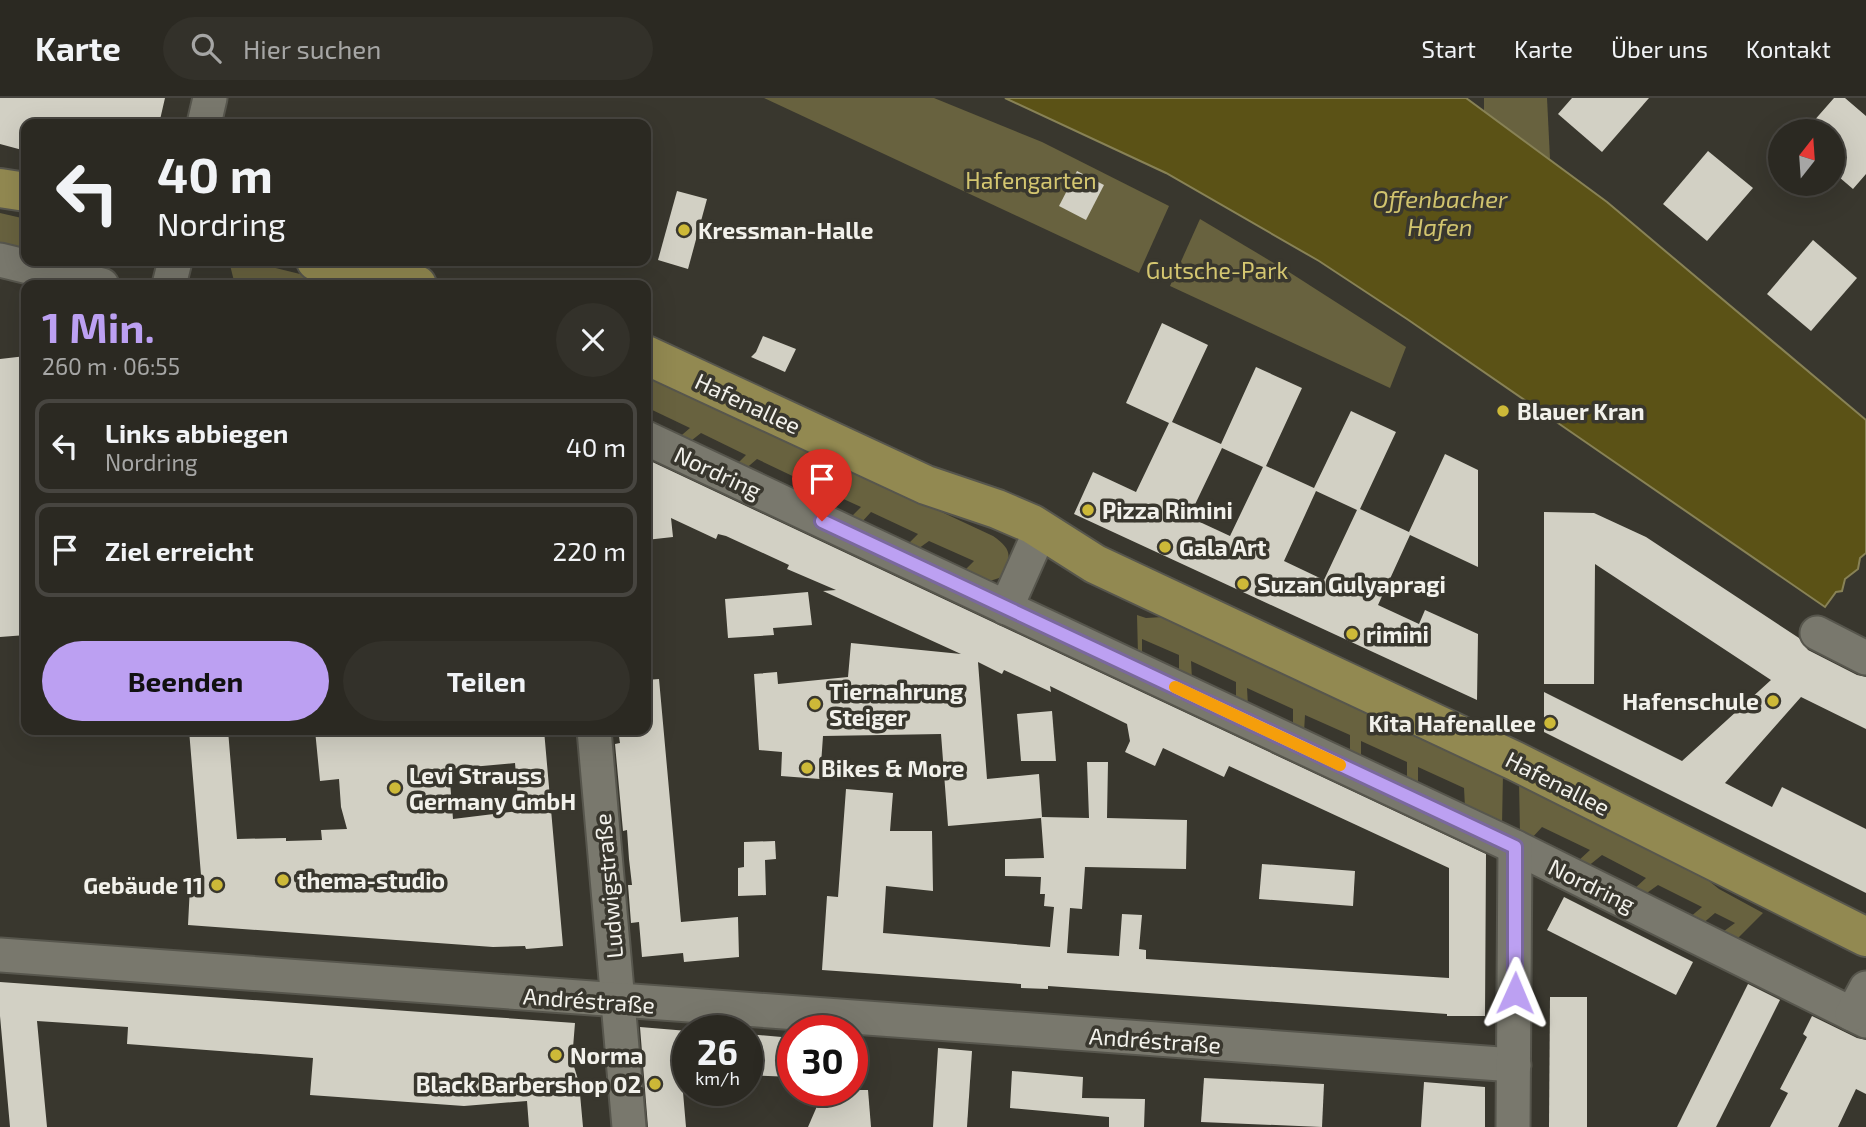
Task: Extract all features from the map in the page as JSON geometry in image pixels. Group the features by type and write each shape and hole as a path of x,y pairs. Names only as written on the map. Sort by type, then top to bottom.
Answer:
{"main road":[{"path":"0,188 21,191"},
{"path":"337,266 396,280"},
{"name":"Hafenallee","path":"651,357 926,485 1032,524 1095,564 1515,761 1866,937"},
{"name":"Hafenallee","path":"926,485 996,528 1033,547 1061,557 1095,564"}],"street":[{"path":"205,119 210,98"},
{"path":"0,260 21,265"},
{"path":"24,266 82,280"},
{"name":"Nordring","path":"651,440 1861,1008"},
{"path":"1006,608 1033,547"},
{"path":"1817,633 1866,658"},
{"name":"Ludwigstraße","path":"594,735 628,1127"},
{"path":"1513,1127 1515,847"},
{"name":"Andréstraße","path":"0,955 1514,1065"}],"green space":[{"name":"Hafengarten","path":"764,98 934,98 1042,142 1169,206 1139,273"},
{"path":"1484,98 1547,98 1550,159 1484,111"},
{"path":"0,213 21,218 21,253 0,248"},
{"name":"Gutsche-Park","path":"1200,219 1406,347 1390,388 1170,286"},
{"path":"230,266 267,266 325,280 234,280"},
{"path":"651,376 993,536 1004,545 1008,554 1002,577 984,583 962,573 974,561 929,541 915,551 906,546 918,534 871,512 860,524 849,519 861,507 815,486 802,497 791,492 803,481 757,459 743,471 734,467 746,455 701,433 687,444 676,440 690,428 651,409"},
{"path":"1137,615 1146,618 1163,617 1503,773 1502,825 1465,807 1464,788 1418,767 1418,785 1407,780 1407,762 1361,741 1361,760 1350,754 1350,735 1305,715 1304,732 1293,727 1293,709 1247,688 1248,706 1236,701 1236,682 1191,661 1192,679 1179,673 1179,655 1142,639 1142,657 1138,655"},
{"path":"1519,781 1689,865 1719,889 1763,913 1735,941 1720,934 1735,923 1715,913 1701,925 1689,918 1702,907 1658,885 1644,895 1633,890 1646,878 1602,855 1587,867 1577,862 1590,850 1542,827 1531,839 1520,834"}],"water":[{"name":"Offenbacher Hafen","path":"1005,98 1466,98 1607,202 1866,420 1866,553 1860,558 1858,569 1845,579 1842,591 1836,592 1825,607 1319,261 1166,173"}],"building":[{"path":"0,98 165,98 160,119 21,119 21,150 0,144"},
{"path":"1572,98 1649,98 1602,152 1558,114"},
{"path":"1834,98 1845,98 1866,116 1866,174 1853,189 1845,182 1845,119 1816,119"},
{"path":"1708,151 1753,188 1707,241 1663,204"},
{"path":"1077,171 1104,185 1086,220 1059,206"},
{"path":"677,191 707,199 688,269 658,260"},
{"path":"1813,240 1857,278 1811,331 1767,294"},
{"path":"1162,323 1208,345 1172,422 1221,444 1256,367 1302,388 1266,466 1314,488 1351,411 1396,432 1360,509 1409,532 1445,454 1478,470 1478,567 1410,535 1378,605 1419,624 1425,610 1478,634 1477,700 1074,514 1093,472 1136,492 1169,423 1126,403","holes":["1222,448 1263,467 1230,536 1189,517","1316,491 1357,510 1324,580 1284,561"]},
{"path":"763,336 796,349 785,372 751,357"},
{"path":"21,357 21,635 0,637 0,359"},
{"path":"651,461 1486,854 1485,1016 1447,1016 1048,986 1048,989 1021,988 1021,984 822,970 827,896 838,897 846,789 893,793 890,831 932,831 933,891 886,886 883,933 1050,947 1054,907 1044,906 1045,894 1040,894 1041,877 1005,876 1005,859 1044,858 1041,818 948,826 941,734 823,736 820,779 781,776 782,752 759,750 754,674 777,672 778,684 848,677 851,643 961,654 823,591 836,590 787,569 789,565 726,536 718,534 716,539 671,518 673,537 651,539","holes":["978,662 1002,674 1004,670 1051,692 1050,686 1127,724 1130,741 1125,752 1155,766 1163,748 1224,777 1229,766 1449,868 1449,978 1146,959 1146,950 1139,949 1142,915 1122,914 1119,956 1067,953 1070,908 1082,909 1085,867 1186,869 1187,820 1107,818 1108,762 1087,762 1089,818 1042,817 1039,774 987,779"]},
{"name":"Hafenschule","path":"1544,512 1594,513 1646,537 1799,638 1808,650 1866,677 1866,729 1801,697 1725,783 1772,807 1782,787 1866,829 1866,893 1544,732 1544,692 1682,761 1771,680 1595,564 1594,684 1544,684"},
{"path":"808,592 812,625 773,628 774,635 728,638 725,599"},
{"path":"659,679 681,922 738,917 739,957 684,962 683,953 642,957 639,922 631,923 628,885 632,885 627,830 623,831 615,744 620,743 619,735 651,735 651,680"},
{"path":"1052,711 1056,761 1021,761 1017,714"},
{"path":"189,735 228,735 237,839 286,838 286,841 322,840 321,830 347,829 341,807 339,779 320,781 315,735 544,735 563,946 526,949 525,946 493,947 188,925 190,886 194,887 193,876 201,875","holes":["515,763 519,811 453,819 449,769"]},
{"path":"775,841 776,859 765,860 766,895 738,896 738,868 744,867 744,842"},
{"path":"1262,864 1355,871 1353,906 1259,899"},
{"path":"1564,897 1693,962 1676,995 1547,930"},
{"path":"0,982 575,1023 572,1060 579,1083 583,1127 529,1127 527,1101 464,1106 310,1095 313,1058 127,1044 128,1027 37,1021 47,1127 10,1127 0,1016"},
{"path":"1748,984 1780,1000 1716,1127 1677,1127"},
{"path":"1550,997 1587,997 1587,1127 1549,1127"},
{"path":"1812,1016 1866,1040 1866,1094 1856,1089 1838,1127 1770,1127 1788,1093 1780,1089 1807,1037 1803,1034"},
{"path":"640,1027 672,1030 672,1106 684,1106 686,1127 648,1127"},
{"path":"763,1035 777,1037 777,1076 763,1076"},
{"path":"938,1048 972,1051 967,1127 933,1127"},
{"path":"1012,1071 1083,1077 1082,1098 1145,1099 1144,1127 1109,1127 1109,1117 1010,1108"},
{"path":"1204,1078 1324,1084 1322,1127 1201,1122"},
{"path":"1424,1082 1485,1087 1485,1127 1421,1127"},
{"path":"868,1090 871,1127 808,1127 817,1106 868,1106"}],"slow traffic":[{"path":"1175,687 1340,765"}],"place":[{"name":"Kressman-Halle","path":"684,230"},
{"name":"Blauer Kran","path":"1503,411"},
{"name":"Pizza Rimini","path":"1088,510"},
{"name":"Gala Art","path":"1165,547"},
{"name":"Suzan Gulyapragi","path":"1243,584"},
{"name":"rimini","path":"1352,634"},
{"name":"Hafenschule","path":"1773,701"},
{"name":"Tiernahrung Steiger","path":"815,704"},
{"name":"Kita Hafenallee","path":"1550,723"},
{"name":"Bikes & More","path":"807,768"},
{"name":"Levi Strauss Germany GmbH","path":"395,788"},
{"name":"thema-studio","path":"283,880"},
{"name":"Gebäude 11","path":"217,885"},
{"name":"Norma","path":"556,1055"},
{"name":"Black Barbershop 02","path":"655,1084"}],"route":[{"path":"822,521 1515,847 1515,993"}]}
